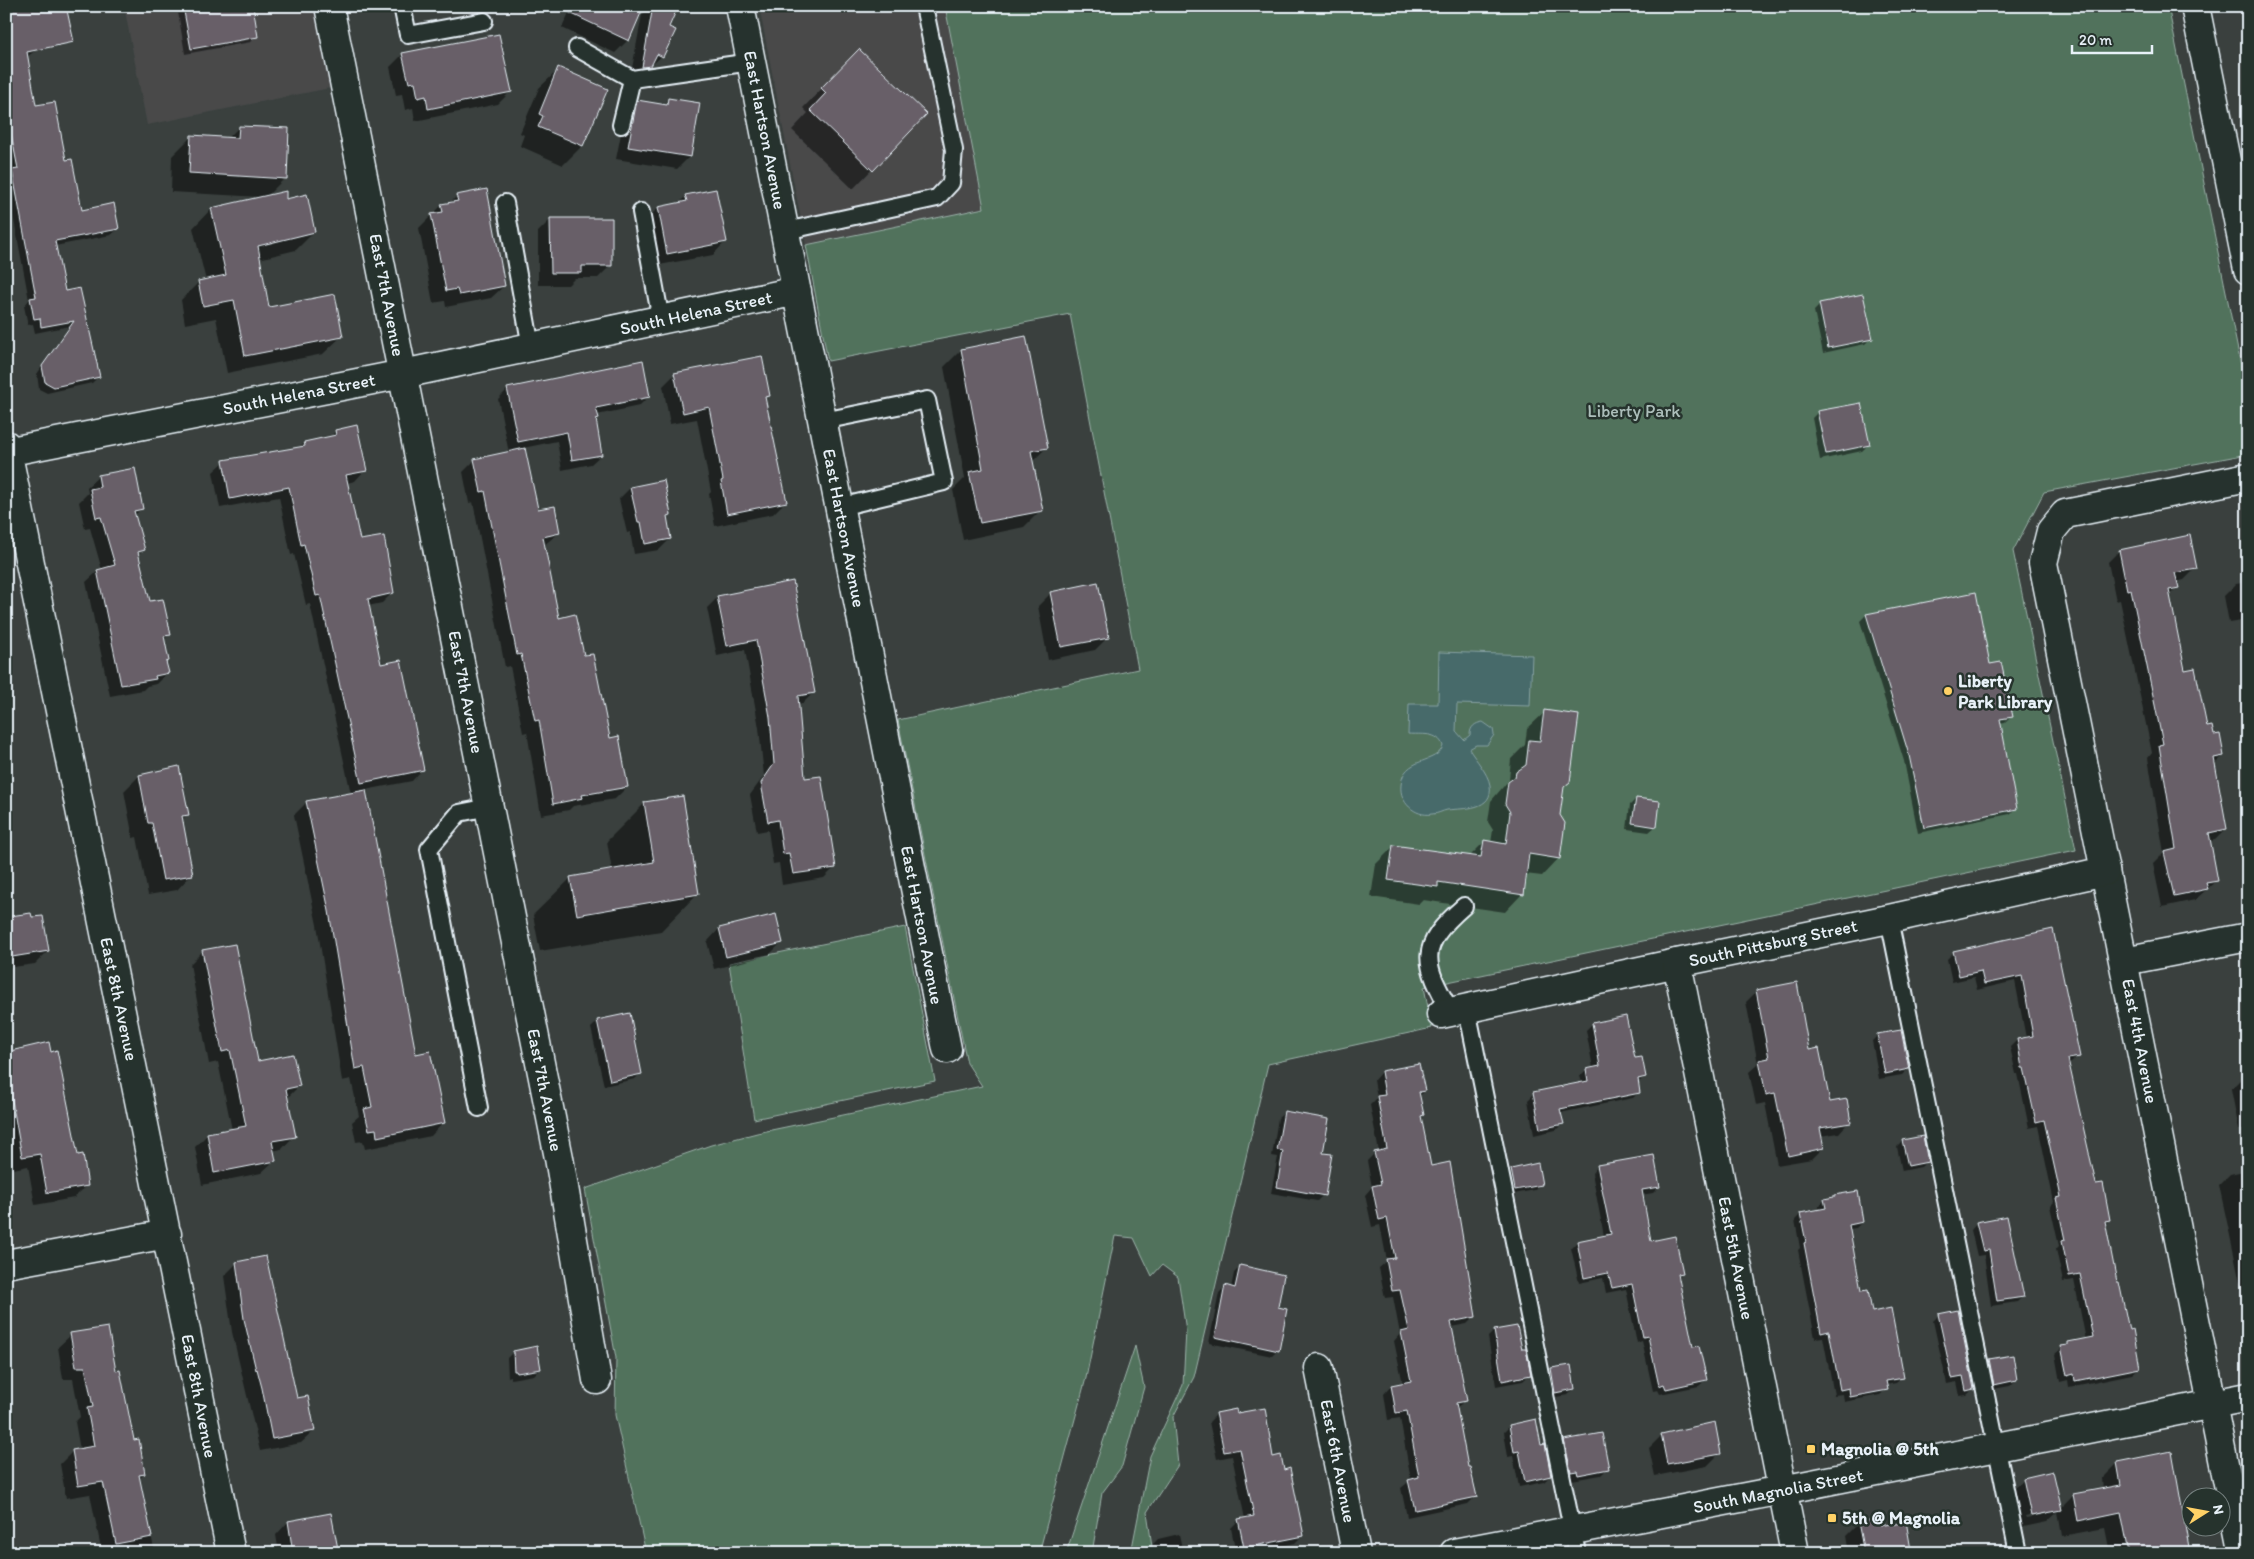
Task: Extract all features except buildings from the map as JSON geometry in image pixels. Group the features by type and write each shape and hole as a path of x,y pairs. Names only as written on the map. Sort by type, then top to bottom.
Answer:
{"street":[{"name":"East 7th Avenue","path":"329,6 564,1183 597,1380"},
{"name":"East Hartson Avenue","path":"740,6 947,1049"},
{"path":"2195,6 2248,270"},
{"name":"South Helena Street","path":"7,450 403,374 797,292"},
{"name":"East 8th Avenue","path":"7,450 231,1553"},
{"name":"East 4th Avenue","path":"2242,1553 2043,563 2051,531 2065,514 2248,478"},
{"name":"South Pittsburg Street","path":"1453,1011 1889,919 2104,871"},
{"path":"2124,961 2248,937"},
{"name":"East 5th Avenue","path":"1677,963 1794,1553"},
{"path":"6,1264 167,1234"},
{"name":"East 6th Avenue","path":"1319,1368 1356,1553"},
{"name":"South Magnolia Street","path":"1454,1553 1574,1541 1782,1490 2248,1397"}],"lane":[{"path":"402,6 408,35 484,21"},
{"path":"786,231 937,198 951,183 954,150 924,6"},
{"path":"578,48 632,79 751,62"},
{"path":"621,125 632,79"},
{"path":"504,203 531,347"},
{"path":"641,212 661,320"},
{"path":"823,421 927,400 944,482 840,507"},
{"path":"480,1108 429,849 459,813 489,807"},
{"path":"1464,906 1445,923 1430,947 1428,965 1453,1011 1574,1541"},
{"path":"1889,919 2018,1553"}],"shaded area":[{"path":"124,6 313,6 330,88 147,125"},
{"path":"759,6 945,6 985,209 806,245"}],"green space":[{"name":"Liberty Park","path":"945,6 2168,6 2248,400 2248,454 2044,492 2013,551 2076,850 1424,987 1432,1028 1268,1064 1194,1377 1173,1417 1178,1465 1147,1512 1153,1553 1131,1553 1150,1456 1183,1385 1186,1331 1178,1277 1162,1265 1152,1276 1134,1238 1115,1236 1086,1378 1039,1553 646,1553 615,1415 616,1358 585,1189 711,1145 757,1133 982,1086 967,1063 898,720 1138,669 1070,314 828,361 806,245 984,208"},
{"path":"905,927 935,1081 754,1119 729,963"},
{"path":"1135,1346 1144,1387 1122,1466 1102,1493 1092,1553 1066,1553"}],"water":[{"path":"1439,652 1532,655 1530,706 1457,704 1456,731 1464,740 1478,723 1483,722 1493,729 1494,735 1487,745 1476,745 1469,749 1487,776 1490,793 1487,800 1476,806 1447,810 1436,814 1426,814 1414,811 1409,807 1403,797 1401,785 1403,776 1408,769 1434,756 1440,752 1443,746 1441,741 1433,736 1408,734 1409,704 1438,704"}],"place":[{"name":"Liberty Park Library","path":"1948,691"},
{"name":"Magnolia @ 5th","path":"1811,1449"},
{"name":"5th @ Magnolia","path":"1832,1518"}]}
